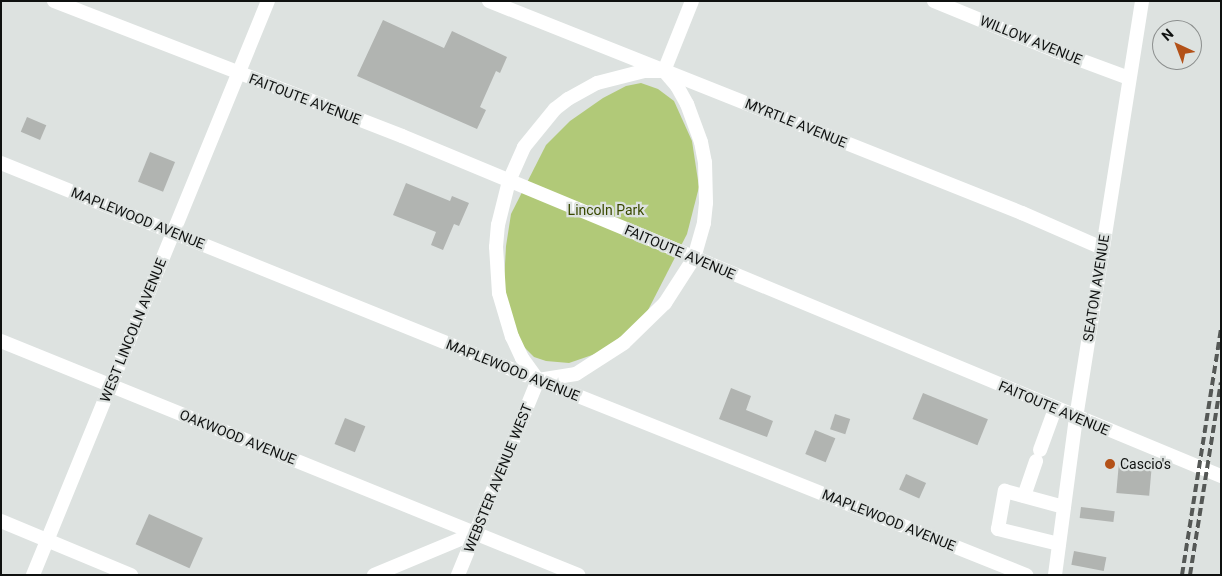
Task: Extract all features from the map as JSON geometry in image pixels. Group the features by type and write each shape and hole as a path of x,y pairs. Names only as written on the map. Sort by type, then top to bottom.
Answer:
{"street":[{"name":"FAITOUTE AVENUE","path":"54,1 238,74 402,136 1076,418 1221,476"},
{"name":"WEST LINCOLN AVENUE","path":"33,575 268,1"},
{"name":"MYRTLE AVENUE","path":"489,1 1022,213 1102,248"},
{"path":"664,71 692,1"},
{"name":"WILLOW AVENUE","path":"934,1 1056,51 1130,78"},
{"name":"SEATON AVENUE","path":"1055,575 1076,418 1142,1"},
{"path":"644,71 664,71 677,86 687,104 701,142 705,162 706,203 704,223 694,258 682,280 665,303 624,343 576,374 538,380 522,358 512,337 499,293 496,247 498,225 509,181 516,162 533,134 568,99 612,77 644,71"},
{"name":"MAPLEWOOD AVENUE","path":"1,163 1026,575"},
{"name":"OAKWOOD AVENUE","path":"1,341 578,575"},
{"name":"WEBSTER AVENUE WEST","path":"458,575 538,380"},
{"path":"1024,496 1055,409"},
{"path":"1059,544 998,529 1005,491 1064,507"},
{"path":"1,521 131,575"},
{"path":"374,575 475,533"}],"green space":[{"name":"Lincoln Park","path":"641,83 658,89 674,101 692,141 699,187 687,234 646,314 623,336 598,353 569,363 546,361 534,357 521,344 510,323 504,283 506,246 511,214 546,145 570,121 603,98 626,86"}],"building":[{"path":"383,20 444,48 452,31 507,57 500,73 496,71 480,107 486,110 477,129 357,76"},
{"path":"27,117 46,125 40,140 21,132"},
{"path":"150,152 175,162 163,192 138,182"},
{"path":"406,183 450,201 452,196 469,203 459,226 454,224 443,250 431,245 436,232 393,215"},
{"path":"731,388 751,396 746,410 773,421 767,437 719,419"},
{"path":"923,393 988,419 977,445 913,419"},
{"path":"835,414 850,419 845,434 830,429"},
{"path":"345,418 365,426 355,452 335,444"},
{"path":"815,430 835,438 826,462 805,454"},
{"path":"1119,462 1152,465 1149,496 1116,493"},
{"path":"906,474 926,483 919,498 899,490"},
{"path":"1081,507 1115,511 1113,522 1080,518"},
{"path":"149,514 203,538 189,568 136,544"},
{"path":"1074,551 1106,557 1104,571 1071,565"}],"railway":[{"path":"1182,575 1221,328"},
{"path":"1190,575 1221,382"}],"place":[{"name":"Cascio's","path":"1110,464"}]}
